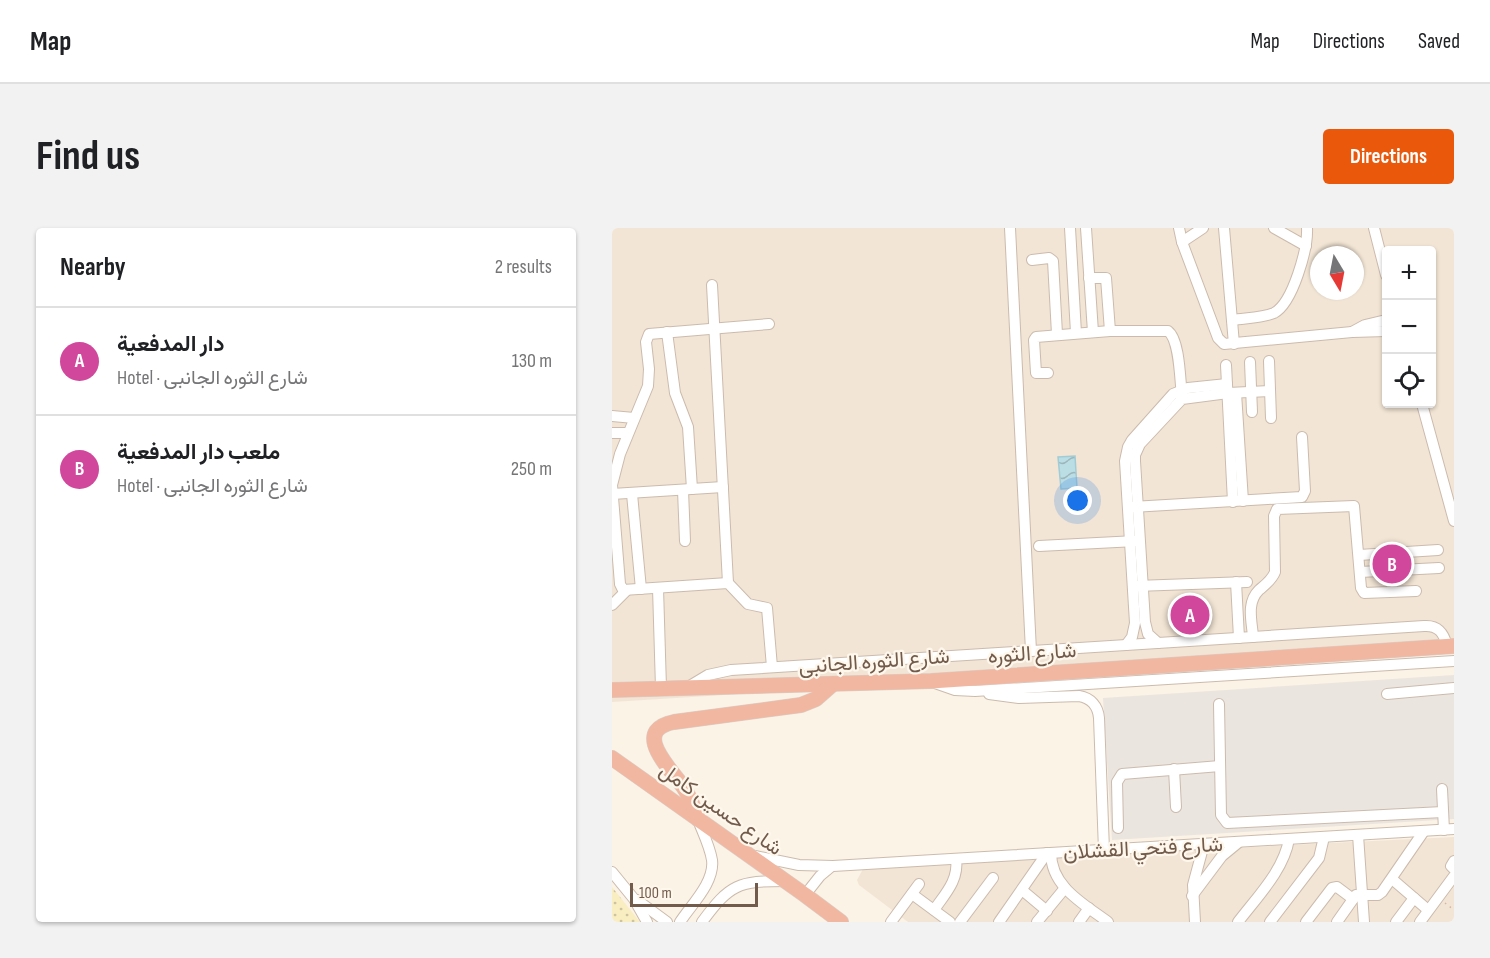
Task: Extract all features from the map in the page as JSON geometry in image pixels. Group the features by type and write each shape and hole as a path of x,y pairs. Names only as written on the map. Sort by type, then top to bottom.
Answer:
{"highway":[{"name":"شارع الثوره","path":"612,690 932,681 1452,645"},
{"path":"698,819 684,787 656,752 655,738 661,728 674,722 801,705 816,699 833,684"},
{"name":"شارع حسين كامل","path":"612,758 841,922"}],"street":[{"path":"1010,228 1034,651"},
{"path":"1070,228 1076,333"},
{"path":"1086,228 1093,332"},
{"path":"1179,228 1182,242 1220,341 1224,344 1382,331"},
{"path":"1182,242 1203,228"},
{"path":"1224,228 1234,344"},
{"path":"1274,228 1306,246"},
{"path":"1233,320 1275,313 1281,308 1294,284 1306,246 1307,228"},
{"path":"1374,228 1382,259"},
{"path":"1032,260 1049,258 1053,261 1057,334"},
{"path":"1071,261 1088,260"},
{"path":"1089,278 1106,278 1110,332"},
{"path":"712,285 728,583 750,605 766,607 771,667"},
{"path":"1352,332 1365,325 1382,321"},
{"path":"612,605 621,586 612,494 613,476 648,382 646,338 653,333 769,324"},
{"path":"1048,374 1036,373 1034,340 1036,337 1057,334 1162,330 1172,334 1176,343 1182,394"},
{"path":"667,332 675,393 688,427 686,541"},
{"path":"1269,361 1271,418"},
{"path":"1250,362 1252,411"},
{"path":"1226,365 1238,501"},
{"path":"1125,645 1140,627 1133,507 1125,461 1128,447 1166,400 1182,394 1230,390 1270,391"},
{"path":"1423,408 1454,521"},
{"path":"612,416 634,418"},
{"path":"612,433 628,433"},
{"path":"1133,507 1304,496 1302,437"},
{"path":"612,494 723,487"},
{"path":"632,494 641,589"},
{"path":"1253,637 1250,608 1252,599 1273,577 1276,567 1275,510 1280,508 1354,506 1364,593 1416,591"},
{"path":"1039,546 1135,541"},
{"path":"1359,555 1438,550"},
{"path":"1360,572 1439,568"},
{"path":"1137,586 1242,582 1239,638"},
{"path":"619,594 641,589 728,583"},
{"path":"657,588 661,688"},
{"name":"شارع الثوره الجانبى","path":"688,687 701,678 716,673 771,667 1431,626 1443,633 1452,645"},
{"path":"1140,627 1158,643"},
{"name":"شارع الثوره الجانبى","path":"932,681 955,690 979,691 1454,662"},
{"path":"1387,694 1454,688"},
{"path":"979,691 1004,698 1079,696 1088,698 1094,704 1099,718 1104,850"},
{"path":"1218,704 1221,815 1224,821 1230,824 1443,812"},
{"path":"1118,828 1117,782 1119,776 1125,773 1220,766"},
{"path":"1174,769 1176,807"},
{"path":"1442,789 1443,812 1449,830"},
{"path":"634,899 669,922 679,922 705,886 712,872 712,861 698,819"},
{"name":"شارع فتحي القشلان","path":"746,853 786,863 832,866 1449,830"},
{"path":"1306,922 1333,887 1359,894 1380,894 1424,831"},
{"path":"1358,835 1359,894 1364,922"},
{"path":"1275,920 1319,858 1324,837"},
{"path":"1238,922 1279,867 1286,853 1289,839"},
{"path":"1192,896 1222,856 1240,842"},
{"path":"1195,922 1192,896 1203,844"},
{"path":"1049,853 1053,872 1065,888 1108,922"},
{"path":"999,922 1049,853"},
{"path":"934,910 954,880 957,868 956,859"},
{"path":"1454,861 1451,866 1454,869"},
{"path":"806,895 820,876 832,866"},
{"path":"612,872 634,899 647,922"},
{"path":"1420,922 1454,876"},
{"path":"960,922 993,878"},
{"path":"1392,879 1428,910"},
{"path":"702,922 720,897 732,888 746,883 786,881"},
{"path":"891,922 919,884"},
{"path":"705,886 720,897"},
{"path":"1037,922 1065,888"},
{"path":"1022,890 1047,910"},
{"path":"912,894 950,922"},
{"path":"1337,922 1359,894"},
{"path":"1396,922 1414,898"},
{"path":"1079,922 1089,908"}],"shaded area":[{"path":"612,228 1454,228 1454,649 612,702"},
{"path":"1454,675 1454,819 1112,840 1103,698"},
{"path":"1454,837 1454,922 908,922 859,885 857,880 863,869 868,866"}],"sand":[{"path":"612,887 640,922 612,922"}],"water":[{"path":"1075,456 1077,488 1061,489 1058,457"}],"place":[{"name":"ملعب دار المدفعية","path":"1392,564"},
{"name":"دار المدفعية","path":"1190,615"}]}
